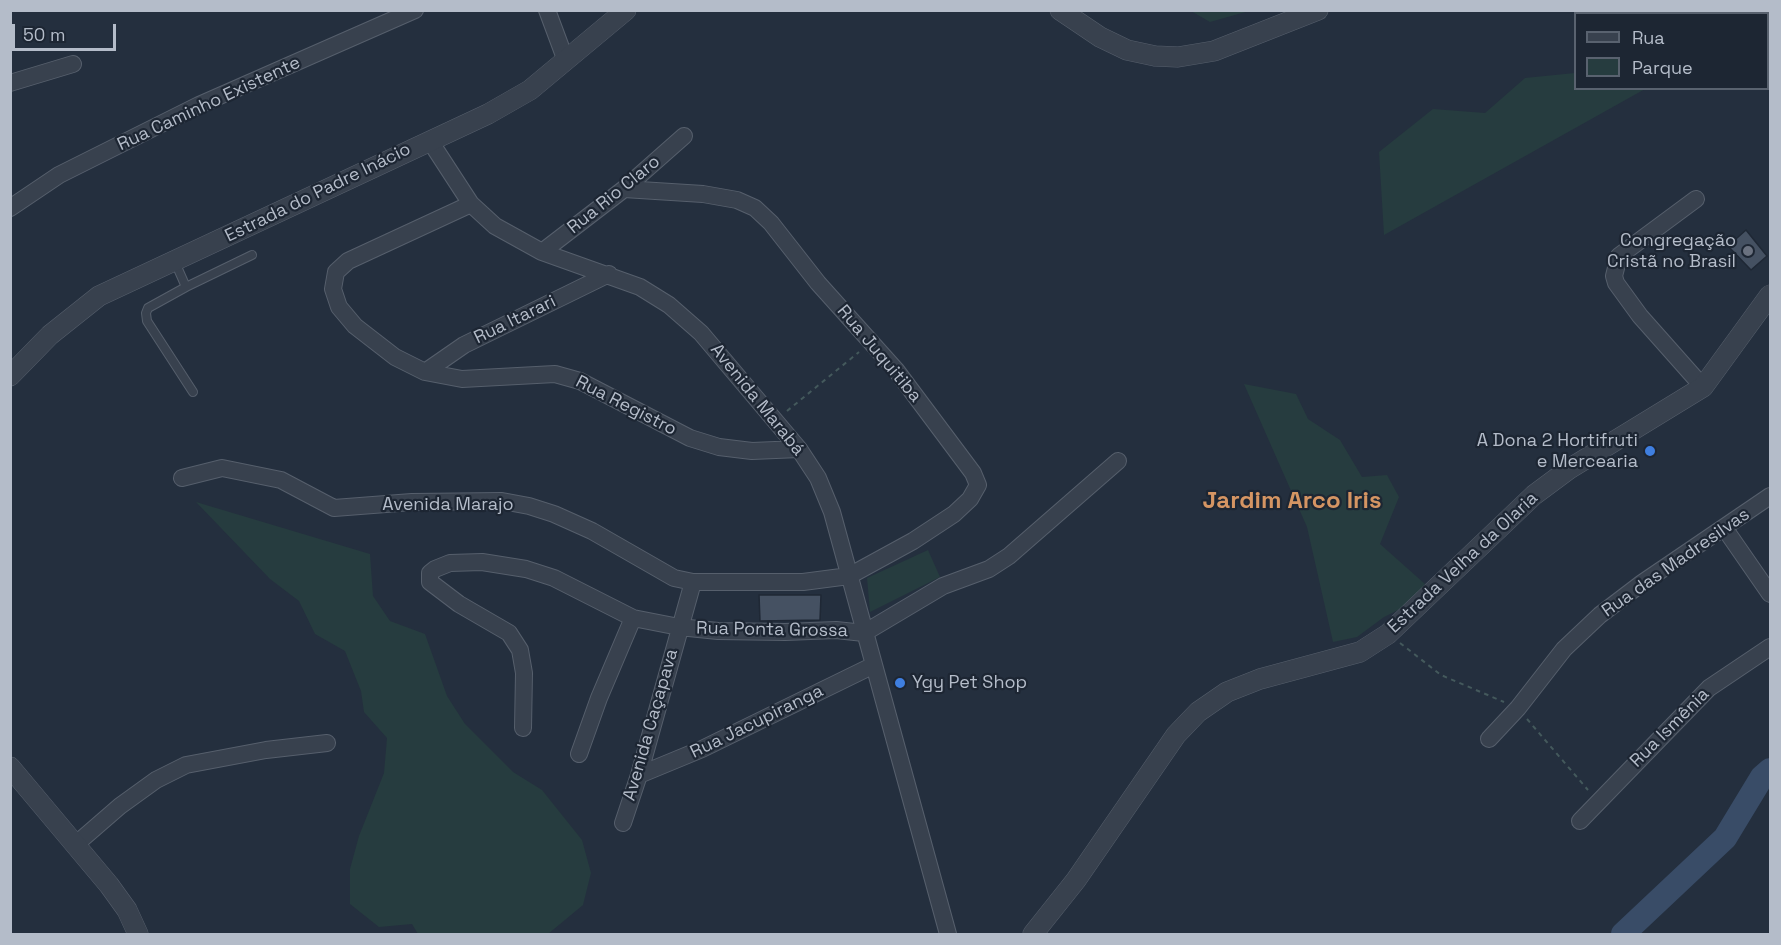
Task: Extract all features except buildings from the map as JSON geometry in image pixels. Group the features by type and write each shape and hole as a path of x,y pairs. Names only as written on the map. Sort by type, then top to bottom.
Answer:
{"street":[{"name":"Rua Caminho Existente","path":"10,208 59,175 199,105 414,10"},
{"path":"547,10 566,61"},
{"name":"Estrada do Padre Inácio","path":"10,376 50,335 99,296 175,262 270,214 488,114 530,90 626,10"},
{"path":"1060,10 1100,37 1127,50 1155,56 1178,57 1214,51 1318,10"},
{"path":"10,83 73,64"},
{"name":"Rua Rio Claro","path":"542,252 624,189 684,136"},
{"name":"Avenida Marabá","path":"430,141 471,204 495,226 542,252 609,274 640,287 669,305 701,333 799,449 818,478 832,512 948,934"},
{"name":"Rua Juquitiba","path":"624,189 702,194 737,200 754,208 771,223 870,343 896,370 973,473 978,485 970,499 954,514 913,541 849,576"},
{"path":"1695,199 1619,256 1614,276 1640,316 1703,387"},
{"name":"Rua Registro","path":"471,204 348,261 336,272 333,289 339,307 355,326 395,357 424,372 462,379 555,374 580,381 690,438 719,447 752,451 799,449"},
{"name":"Rua Itarari","path":"424,372 464,345 609,274"},
{"name":"Estrada Velha da Olaria","path":"1033,934 1076,880 1176,735 1198,712 1227,692 1260,679 1360,651 1388,634 1534,495 1569,469 1703,387 1770,295"},
{"name":"Rua Ponta Grossa","path":"523,728 524,673 520,650 509,633 459,604 430,582 430,573 435,569 450,563 482,562 526,569 563,582 633,618 679,627 785,632 836,630 864,633 943,586 990,569 1009,556 1118,461"},
{"name":"Avenida Marajo","path":"182,478 222,468 281,480 334,508 412,502 502,501 529,506 592,531 674,578 693,582 803,582 849,576"},
{"name":"Rua das Madresilvas","path":"1489,739 1518,708 1564,649 1600,615 1642,583 1725,529 1770,496"},
{"path":"1725,529 1770,594"},
{"name":"Avenida Caçapava","path":"623,823 639,775 693,582"},
{"path":"579,754 599,698 633,618"},
{"name":"Rua Ismênia","path":"1580,821 1709,688 1770,647"},
{"name":"Rua Jacupiranga","path":"639,775 702,749 874,665"},
{"path":"75,845 129,799 156,780 186,765 266,750 327,743"},
{"path":"10,767 127,910 138,934"}],"lane":[{"path":"193,392 147,321 148,308 252,255"},
{"path":"175,262 186,287"}],"path":[{"path":"776,421 870,343"},
{"path":"1388,634 1441,675 1518,708 1598,801"}],"green space":[{"path":"1191,10 1249,11 1210,22"},
{"path":"1672,10 1736,10 1741,12 1669,12"},
{"path":"1574,73 1574,90 1643,90 1384,235 1379,152 1433,109 1485,113 1525,78"},
{"path":"1244,384 1296,394 1308,419 1340,440 1362,477 1387,475 1399,497 1380,544 1425,584 1408,605 1384,617 1357,637 1333,642 1307,527"},
{"path":"196,502 370,554 373,596 390,621 425,634 447,696 465,724 513,772 542,790 582,840 591,873 583,905 548,934 418,934 412,924 379,927 350,904 350,869 359,836 384,773 387,738 364,712 361,691 345,651 315,634 299,601 270,579"},
{"path":"928,550 940,577 870,612 867,578"}],"waterway":[{"path":"1623,934 1725,838 1762,777 1770,770"}],"place":[{"name":"Congregação Cristã no Brasil","path":"1748,251"},
{"name":"A Dona 2 Hortifruti e Mercearia","path":"1650,451"},
{"name":"Ygy Pet Shop","path":"900,683"}],"district":[{"name":"Jardim Arco Iris","path":"1292,501"}]}
